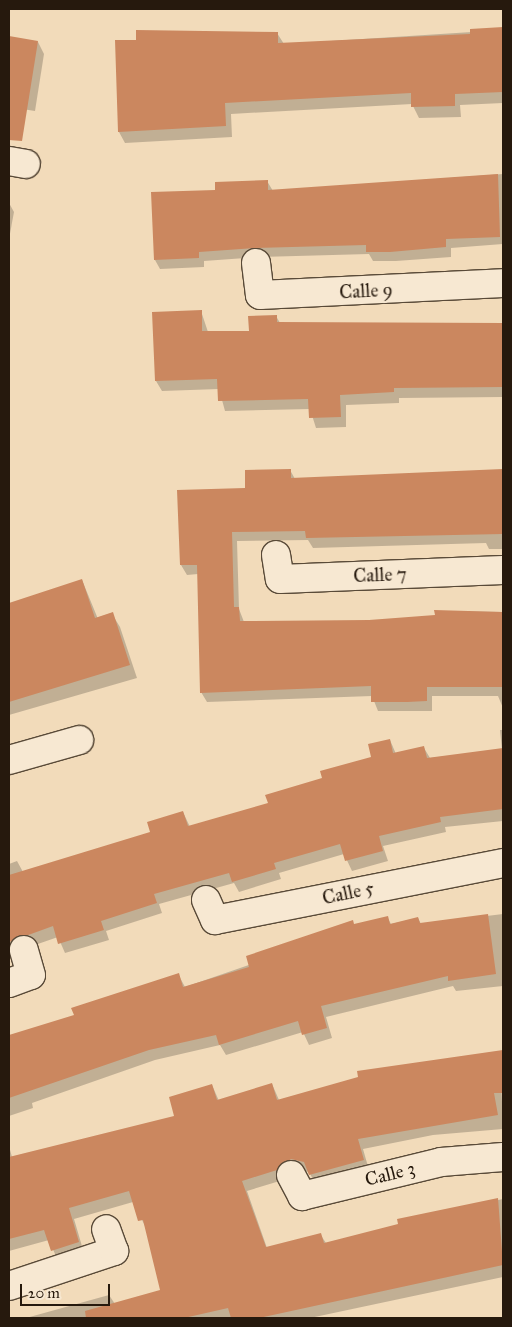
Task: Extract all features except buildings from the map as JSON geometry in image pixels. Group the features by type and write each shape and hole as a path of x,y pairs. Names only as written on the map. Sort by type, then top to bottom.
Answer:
{"street":[{"name":"Calle 9","path":"256,263 260,295 503,283"},
{"name":"Calle 7","path":"276,556 280,580 503,570"},
{"path":"9,760 80,740"},
{"name":"Calle 5","path":"206,900 216,920 503,863"},
{"path":"9,983 31,974 24,950"},
{"name":"Calle 3","path":"291,1175 302,1196 441,1162 503,1157"},
{"path":"9,1286 114,1251 106,1229"}]}
